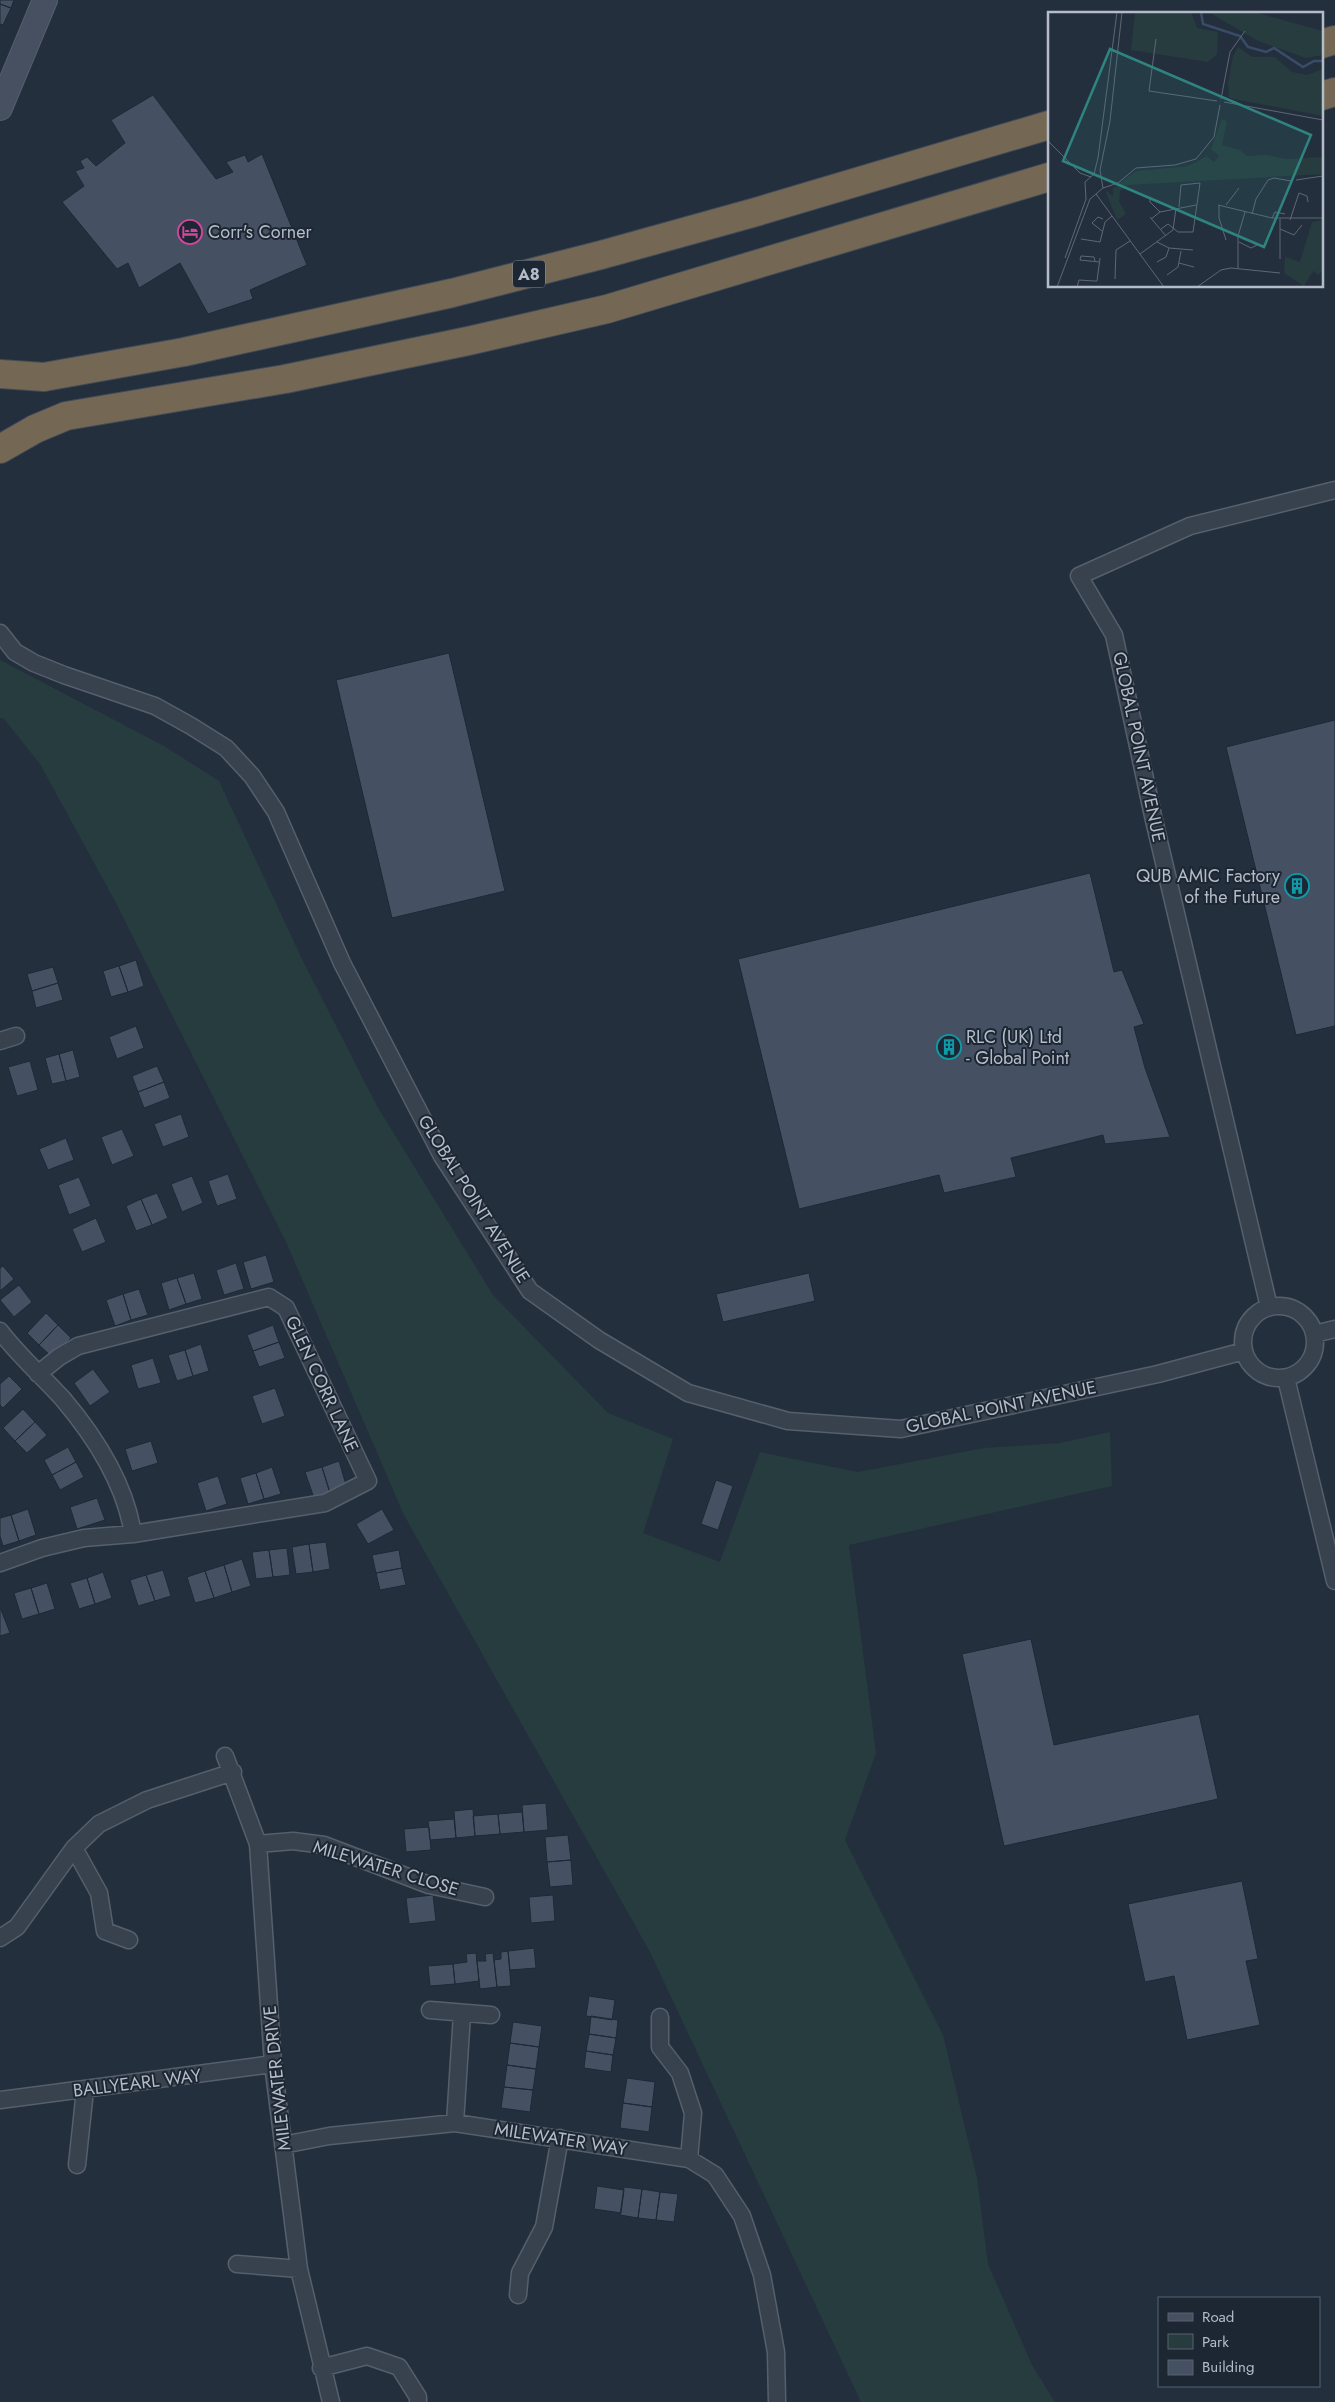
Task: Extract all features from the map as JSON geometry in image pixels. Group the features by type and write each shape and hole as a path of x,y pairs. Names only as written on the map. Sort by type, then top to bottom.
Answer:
{"highway":[{"path":"1322,44 1335,40"},
{"path":"1322,96 1335,92"},
{"name":"A8","path":"0,374 53,376 184,352 452,293 600,256 1048,125"},
{"path":"0,449 35,429 66,416 295,377 468,341 607,309 1048,177"}],"main road":[{"path":"0,108 45,0"}],"street":[{"name":"GLOBAL POINT AVENUE","path":"1269,1307 1153,816 1114,635 1079,576 1190,526 1335,490"},
{"name":"GLOBAL POINT AVENUE","path":"0,632 15,652 34,663 155,706 191,726 226,748 252,776 276,812 342,963 433,1139 530,1291 599,1340 688,1393 788,1421 901,1429 1121,1382 1244,1351"},
{"path":"0,1041 16,1036"},
{"name":"GLEN CORR LANE","path":"38,1374 59,1357 78,1346 269,1297 286,1308 368,1481 325,1503 133,1534"},
{"path":"1281,1306 1292,1308 1302,1314 1310,1323 1314,1334 1314,1353 1309,1362 1295,1374 1286,1378 1264,1375 1248,1361 1244,1351 1243,1342 1248,1324 1253,1316 1269,1307 1281,1306"},
{"path":"1314,1334 1335,1330"},
{"path":"0,1331 5,1350 38,1374 63,1400 108,1460 128,1506 133,1534 84,1538 42,1548 0,1562"},
{"path":"1286,1378 1335,1582"},
{"name":"MILEWATER DRIVE","path":"225,1756 258,1844 273,2064 299,2269 321,2368 331,2402"},
{"path":"0,1938 16,1927 74,1848 99,1824 147,1800 232,1772"},
{"name":"MILEWATER CLOSE","path":"258,1844 293,1841 324,1845 429,1885 485,1897"},
{"path":"74,1848 99,1893 105,1931 129,1940"},
{"path":"430,2010 491,2015"},
{"path":"455,2123 462,2014"},
{"path":"660,2017 660,2047 680,2073 693,2113 689,2159 715,2175 742,2216 762,2275 776,2352 777,2401"},
{"name":"BALLYEARL WAY","path":"0,2100 273,2064"},
{"path":"76,2165 85,2090"},
{"name":"MILEWATER WAY","path":"283,2145 329,2136 455,2123 689,2159"},
{"path":"518,2295 520,2273 544,2228 560,2138"},
{"path":"237,2264 299,2269"},
{"path":"321,2368 367,2356 399,2367 418,2397 418,2402"}],"green space":[{"path":"0,660 164,746 219,781 302,959 377,1106 493,1295 608,1413 673,1439 643,1533 720,1562 760,1452 858,1472 984,1448 1060,1443 1110,1432 1112,1486 849,1545 876,1753 845,1840 943,2035 977,2178 988,2264 1032,2365 1055,2402 861,2402 650,1952 404,1515 286,1242 116,903 40,764 4,719 0,718"}],"building":[{"path":"0,0 14,0 11,8 0,4"},
{"path":"0,4 11,8 3,25 0,24"},
{"name":"Corr's Corner","path":"153,95 216,179 233,172 226,162 245,155 248,162 262,154 307,265 250,290 253,299 208,314 180,263 139,288 128,263 117,269 62,202 84,186 75,171 84,168 80,161 87,157 96,166 125,143 111,120"},
{"path":"449,653 505,891 392,918 336,680"},
{"name":"QUB AMIC Factory of the Future","path":"1335,720 1335,1026 1296,1035 1226,747"},
{"name":"RLC (UK) Ltd - Global Point","path":"1090,873 1114,972 1122,970 1144,1024 1134,1027 1145,1068 1170,1137 1105,1144 1103,1135 1011,1158 1016,1177 944,1193 939,1175 799,1209 738,959"},
{"path":"136,960 144,986 128,992 119,966"},
{"path":"119,966 128,992 111,997 103,971"},
{"path":"53,967 58,983 32,991 27,974"},
{"path":"58,983 63,1000 36,1008 32,991"},
{"path":"136,1026 144,1048 117,1059 109,1037"},
{"path":"73,1050 80,1077 66,1081 59,1054"},
{"path":"59,1054 66,1081 52,1084 45,1058"},
{"path":"30,1061 38,1090 17,1096 8,1067"},
{"path":"157,1066 164,1082 138,1092 132,1076"},
{"path":"164,1082 170,1098 144,1108 138,1092"},
{"path":"181,1114 189,1137 163,1147 154,1124"},
{"path":"122,1129 134,1156 112,1165 101,1137"},
{"path":"66,1138 74,1160 48,1170 39,1149"},
{"path":"228,1174 237,1199 217,1206 208,1181"},
{"path":"192,1176 203,1203 182,1212 171,1184"},
{"path":"79,1177 91,1206 69,1215 58,1185"},
{"path":"157,1193 168,1218 152,1225 141,1199"},
{"path":"141,1199 152,1225 136,1231 126,1206"},
{"path":"96,1218 106,1242 82,1252 72,1229"},
{"path":"266,1255 274,1282 251,1289 243,1262"},
{"path":"236,1263 244,1289 224,1295 216,1270"},
{"path":"3,1266 14,1279 0,1291 0,1268"},
{"path":"194,1273 202,1299 186,1304 177,1278"},
{"path":"809,1273 815,1301 723,1322 716,1294"},
{"path":"177,1278 186,1304 169,1310 161,1283"},
{"path":"19,1285 32,1302 14,1317 0,1300"},
{"path":"139,1289 148,1315 131,1320 123,1294"},
{"path":"123,1294 131,1320 115,1326 106,1300"},
{"path":"46,1313 58,1325 39,1345 27,1333"},
{"path":"58,1325 71,1338 52,1357 39,1345"},
{"path":"273,1325 279,1342 253,1351 247,1335"},
{"path":"279,1342 285,1358 259,1367 253,1351"},
{"path":"201,1344 209,1371 193,1376 185,1350"},
{"path":"185,1350 193,1376 177,1381 168,1355"},
{"path":"153,1358 161,1383 138,1389 131,1365"},
{"path":"93,1369 110,1392 90,1406 74,1383"},
{"path":"9,1376 22,1389 3,1408 0,1405 0,1384"},
{"path":"275,1388 285,1416 262,1424 252,1396"},
{"path":"23,1409 35,1422 15,1441 3,1428"},
{"path":"35,1422 47,1435 27,1453 15,1441"},
{"path":"151,1441 158,1463 132,1471 125,1449"},
{"path":"68,1447 76,1462 52,1475 44,1460"},
{"path":"339,1461 347,1488 330,1493 322,1467"},
{"path":"76,1462 84,1477 60,1490 52,1475"},
{"path":"272,1467 281,1494 264,1499 256,1473"},
{"path":"322,1467 330,1493 314,1498 305,1472"},
{"path":"256,1473 264,1499 248,1504 240,1478"},
{"path":"218,1476 227,1504 206,1511 197,1483"},
{"path":"716,1480 733,1486 718,1530 701,1524"},
{"path":"97,1498 105,1520 77,1529 70,1507"},
{"path":"28,1509 36,1535 19,1541 11,1515"},
{"path":"382,1509 394,1530 368,1544 356,1524"},
{"path":"11,1515 19,1541 3,1546 0,1536 0,1518"},
{"path":"326,1542 330,1569 313,1572 309,1544"},
{"path":"309,1544 313,1572 296,1574 292,1547"},
{"path":"287,1548 290,1575 273,1577 269,1550"},
{"path":"269,1550 273,1577 256,1579 252,1552"},
{"path":"399,1550 402,1568 376,1573 372,1555"},
{"path":"242,1559 251,1586 232,1592 224,1565"},
{"path":"224,1565 232,1592 214,1598 205,1571"},
{"path":"402,1568 406,1585 380,1590 376,1573"},
{"path":"163,1570 171,1596 155,1601 146,1575"},
{"path":"205,1571 214,1598 195,1603 187,1577"},
{"path":"103,1572 112,1598 95,1604 87,1578"},
{"path":"146,1575 155,1601 138,1606 130,1580"},
{"path":"87,1578 95,1604 79,1609 70,1583"},
{"path":"47,1583 55,1609 39,1614 31,1588"},
{"path":"31,1588 39,1614 22,1619 14,1593"},
{"path":"0,1607 10,1633 0,1636"},
{"path":"1031,1639 1054,1745 1199,1714 1218,1799 1004,1846 962,1654"},
{"path":"546,1803 548,1830 524,1832 522,1805"},
{"path":"473,1809 475,1836 456,1838 454,1811"},
{"path":"522,1812 524,1832 500,1834 498,1814"},
{"path":"498,1814 500,1834 475,1836 473,1816"},
{"path":"454,1819 456,1838 430,1840 428,1821"},
{"path":"429,1827 431,1850 406,1852 404,1829"},
{"path":"568,1835 571,1860 547,1862 545,1837"},
{"path":"571,1860 573,1885 550,1887 547,1862"},
{"path":"1242,1881 1258,1959 1246,1961 1260,2025 1187,2040 1174,1976 1145,1982 1128,1904"},
{"path":"433,1895 436,1921 409,1924 406,1898"},
{"path":"553,1895 555,1921 531,1923 529,1897"},
{"path":"534,1948 536,1968 510,1970 508,1951"},
{"path":"508,1951 511,1986 497,1987 494,1960 501,1959 501,1952"},
{"path":"476,1953 479,1981 455,1984 453,1964 467,1962 466,1954"},
{"path":"493,1953 497,1987 480,1989 477,1961 486,1961 485,1954"},
{"path":"453,1964 455,1984 430,1986 428,1966"},
{"path":"589,1996 615,2000 612,2020 586,2016"},
{"path":"591,2016 618,2020 616,2038 589,2034"},
{"path":"513,2022 542,2026 539,2047 510,2043"},
{"path":"589,2034 616,2038 613,2055 586,2051"},
{"path":"510,2043 539,2047 536,2069 507,2065"},
{"path":"586,2051 613,2055 611,2072 584,2068"},
{"path":"507,2065 536,2069 533,2090 504,2087"},
{"path":"627,2078 655,2082 652,2107 623,2103"},
{"path":"504,2087 533,2090 530,2112 501,2108"},
{"path":"623,2103 652,2107 649,2132 620,2128"},
{"path":"597,2186 624,2190 621,2213 594,2209"},
{"path":"624,2187 642,2189 638,2218 620,2215"},
{"path":"642,2189 660,2192 656,2220 638,2218"},
{"path":"660,2192 678,2194 674,2222 656,2220"}],"place":[{"name":"Corr's Corner","path":"190,232"},
{"name":"QUB AMIC Factory of the Future","path":"1297,886"},
{"name":"RLC (UK) Ltd - Global Point","path":"949,1047"}]}
